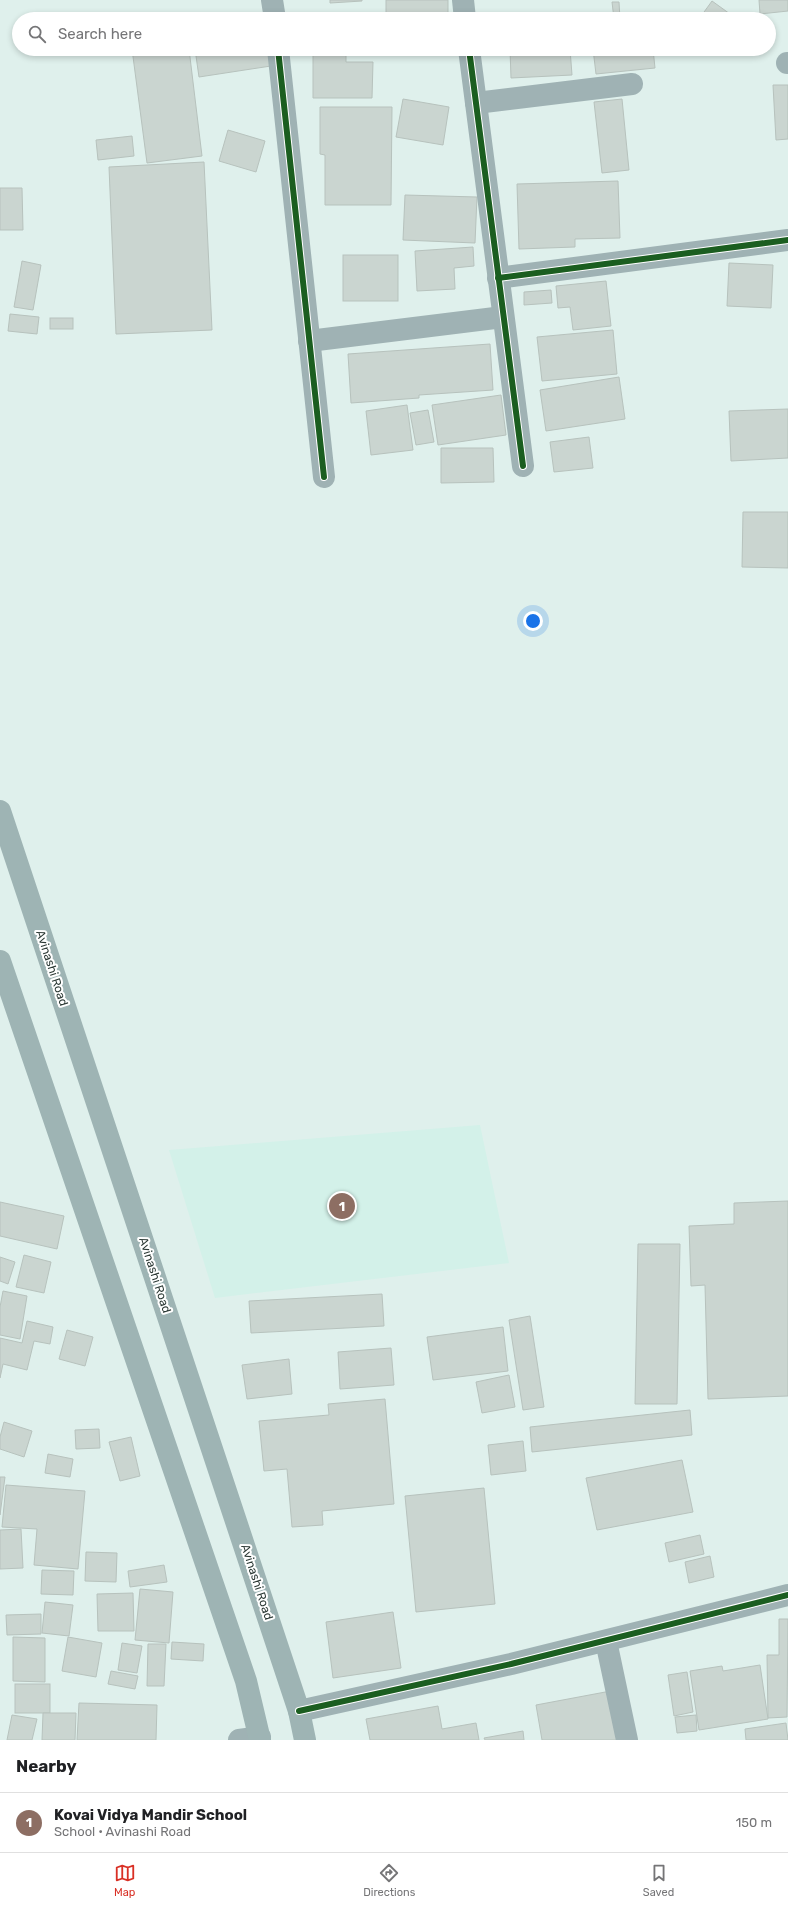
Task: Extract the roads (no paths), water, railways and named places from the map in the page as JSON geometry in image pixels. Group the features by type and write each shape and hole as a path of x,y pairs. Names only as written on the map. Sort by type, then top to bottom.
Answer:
{"main road":[{"name":"Avinashi Road","path":"0,811 300,1711 305,1740"},
{"path":"0,961 246,1681 253,1739"}],"street":[{"path":"272,0 273,12"},
{"path":"463,0 464,12"},
{"path":"279,56 324,477"},
{"path":"470,56 523,466"},
{"path":"476,103 632,84"},
{"path":"498,278 788,240"},
{"path":"309,341 503,317"},
{"path":"300,1711 511,1664 788,1595"},
{"path":"606,1641 627,1740"}],"place":[{"name":"Kovai Vidya Mandir School","path":"342,1206"}]}
